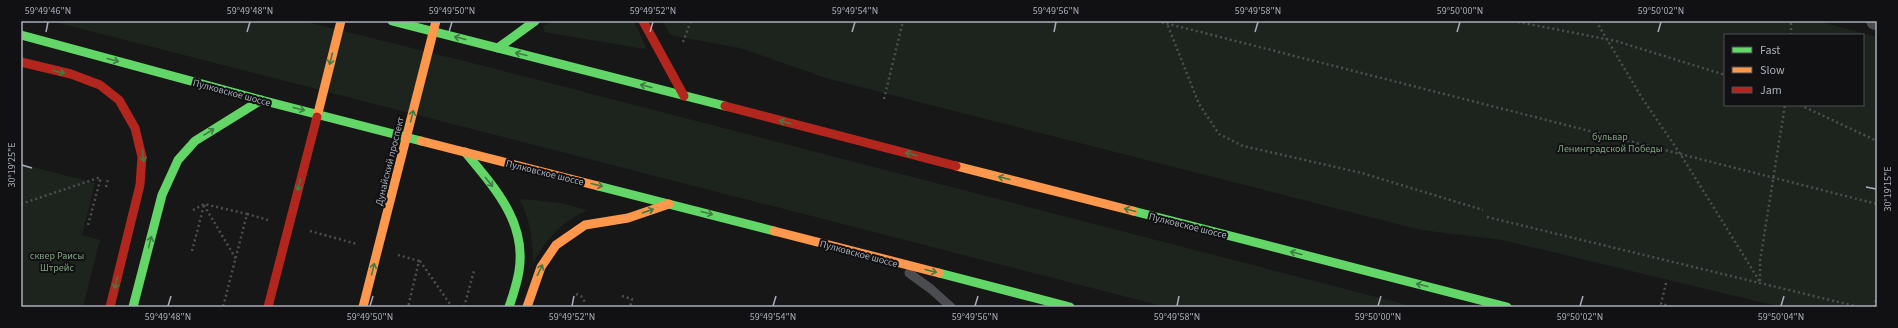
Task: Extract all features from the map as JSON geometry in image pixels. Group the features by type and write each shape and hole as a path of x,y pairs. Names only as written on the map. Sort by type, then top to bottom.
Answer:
{"main road":[{"path":"268,307 341,21"},
{"name":"Пулковское шоссе","path":"392,21 1506,307"},
{"name":"Дунайский проспект","path":"363,307 436,21"},
{"path":"498,48 535,21"},
{"path":"644,21 684,96"},
{"name":"Пулковское шоссе","path":"21,35 261,100 893,262 1049,305 1070,307"},
{"path":"21,62 82,78 98,84 117,96 132,121 142,143 143,164 140,187 110,307"},
{"path":"133,307 166,182 175,162 185,149 195,141 261,100"},
{"path":"464,152 504,201 516,224 520,245 520,266 509,307"},
{"path":"527,307 533,286 541,267 556,245 585,225 628,218 669,204"}],"lane":[{"path":"893,262 931,289 951,307"}],"path":[{"path":"683,42 691,21"},
{"path":"884,99 903,21"},
{"path":"1157,21 1166,22 1877,204"},
{"path":"1514,21 1605,38 1724,75"},
{"path":"1596,21 1605,38 1669,140 1681,155 1760,282"},
{"path":"1791,21 1791,34"},
{"path":"1166,22 1199,104 1219,134 1243,146 1362,173 1483,210"},
{"path":"1760,282 1760,261 1772,178 1785,106"},
{"path":"1802,106 1877,141"},
{"path":"21,204 101,177 88,224"},
{"path":"106,187 108,179"},
{"path":"193,210 204,204 270,220"},
{"path":"192,251 204,204"},
{"path":"204,204 236,259"},
{"path":"223,307 248,214"},
{"path":"1487,217 1859,307"},
{"path":"307,230 360,245"},
{"path":"397,255 419,261 452,307"},
{"path":"408,307 419,261"},
{"path":"464,307 474,272"},
{"path":"1666,283 1661,304 1673,307"},
{"path":"576,294 581,296 585,302"},
{"path":"622,296 632,299 630,307"},
{"path":"1874,307 1877,296"}],"green space":[{"path":"51,21 303,21 472,63 1415,307 1166,307"},
{"path":"554,21 634,21 646,47 644,49 544,32 543,26"},
{"name":"бульвар Ленинградской Победы","path":"662,21 1817,21 1877,37 1877,307 1781,307 1502,240 1421,230 829,79 740,48 670,34"},
{"name":"сквер Раисы Штрейс","path":"21,164 95,183 82,235 100,240 83,307 21,307"},
{"path":"524,199 561,203 587,210 569,220 562,226 544,245 533,262 530,230 527,216 520,200"}],"traffic: fast":[{"path":"392,21 725,106"},
{"path":"498,48 535,21"},
{"path":"21,35 261,100 421,141"},
{"path":"133,307 162,195 178,160 195,141 261,100"},
{"path":"465,152 487,178 506,206 518,237 520,253 519,271 509,307"},
{"path":"598,186 774,231"},
{"path":"1133,211 1507,307"},
{"path":"939,273 1070,307"}],"traffic: slow":[{"path":"317,117 341,21"},
{"path":"363,307 436,21"},
{"path":"421,141 598,186"},
{"path":"956,166 1133,211"},
{"path":"527,307 541,267 556,245 585,225 628,218 669,204"},
{"path":"774,231 939,273"}],"traffic: jam":[{"path":"643,21 684,96"},
{"path":"21,62 71,74 100,85 119,100 135,128 142,157 140,185 110,307"},
{"path":"725,106 956,166"},
{"path":"268,307 317,117"}]}
